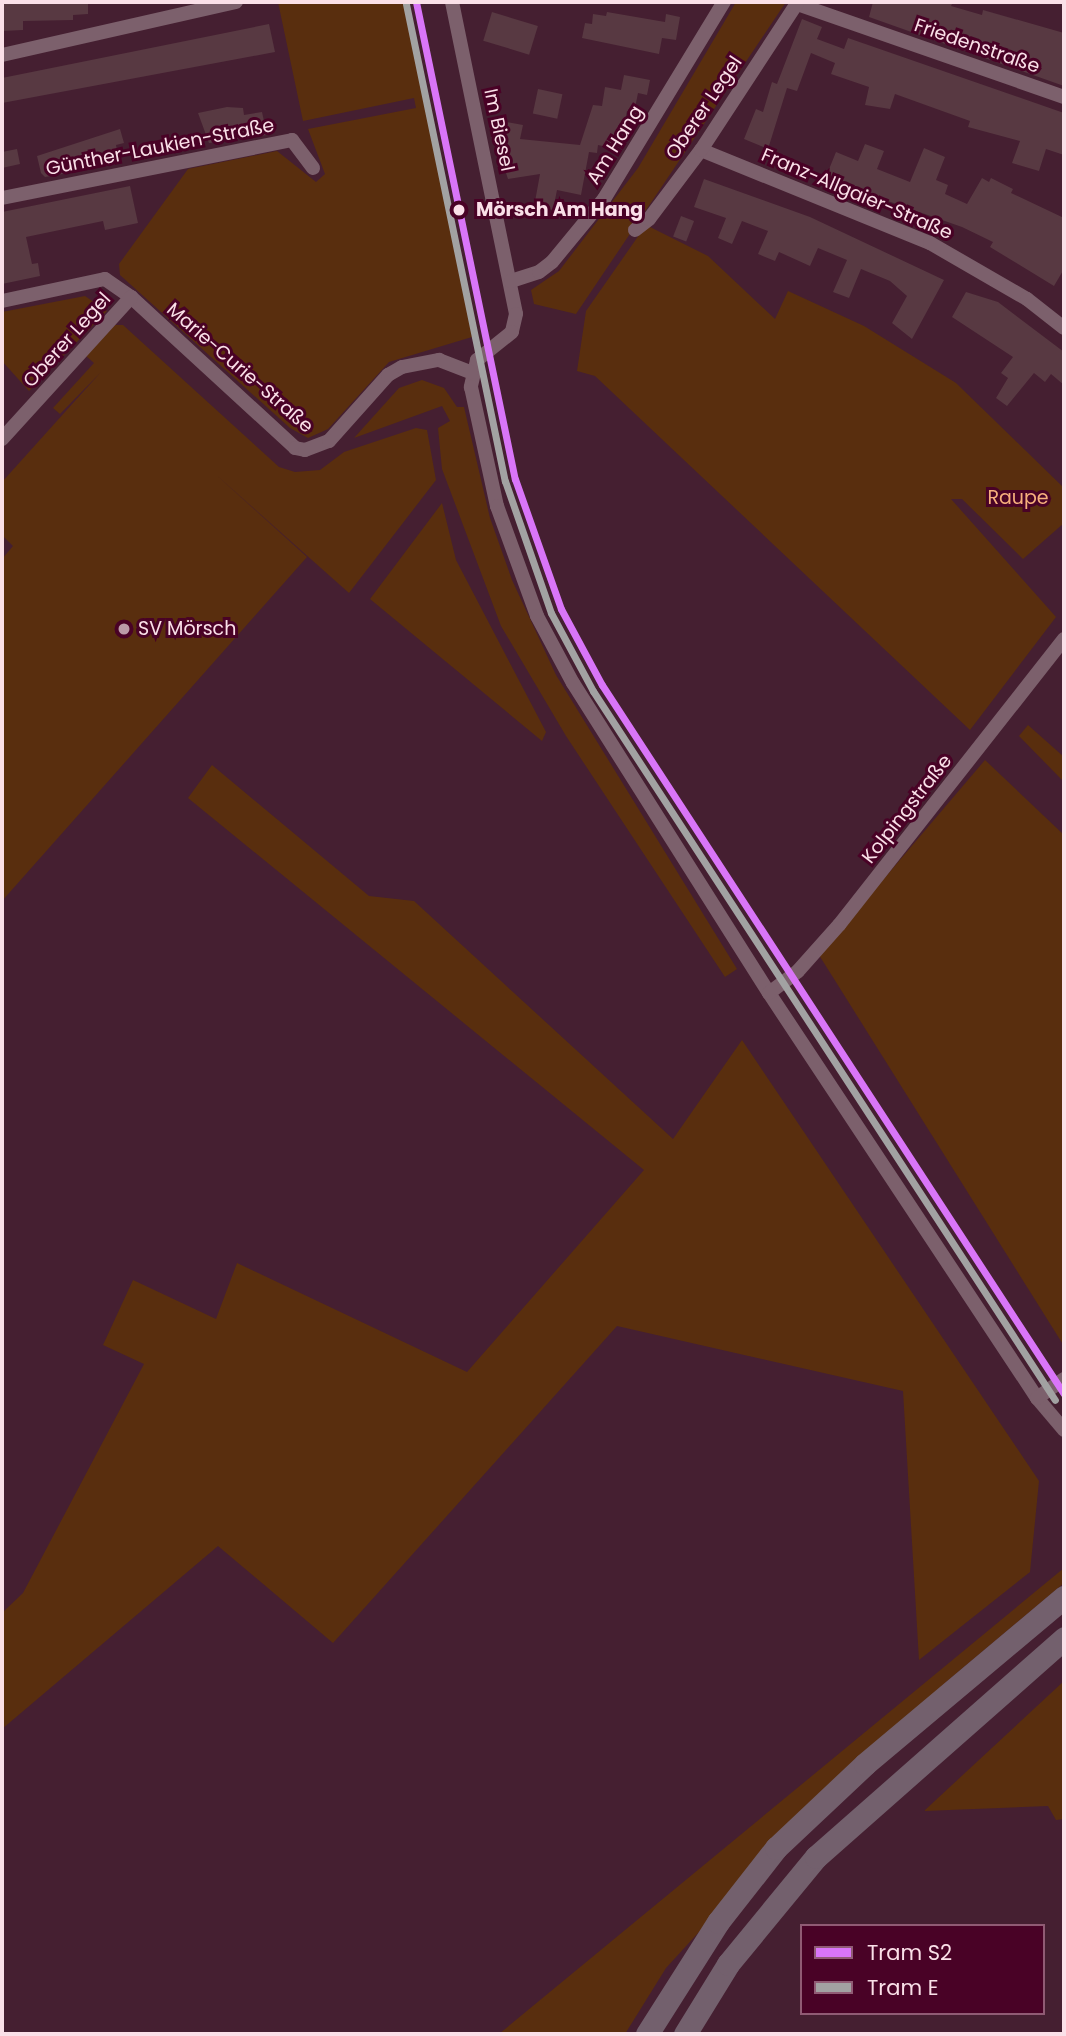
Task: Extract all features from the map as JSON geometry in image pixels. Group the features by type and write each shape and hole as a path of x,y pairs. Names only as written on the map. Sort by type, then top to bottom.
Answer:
{"main road":[{"path":"647,2034 718,1922 776,1848 865,1764 1064,1597"},
{"path":"685,2034 728,1964 816,1857 1064,1638"}],"street":[{"path":"2,55 236,2"},
{"name":"Im Biesel","path":"452,2 516,314 512,332 477,360 471,372"},
{"name":"Am Hang","path":"511,281 539,272 552,261 604,199 724,2"},
{"name":"Friedenstraße","path":"798,3 1064,97"},
{"name":"Oberer Legel","path":"635,230 649,219 701,150 798,3"},
{"name":"Günther-Laukien-Straße","path":"2,198 292,140 313,168"},
{"name":"Franz-Allgaier-Straße","path":"701,150 930,243 1027,299 1064,328"},
{"name":"Marie-Curie-Straße","path":"2,301 105,279 131,297 295,448 305,450 329,441 388,375 402,367 439,360 471,372"},
{"name":"Oberer Legel","path":"2,439 131,297"},
{"path":"471,372 475,412 497,506 537,616 588,707 769,992 1037,1398 1064,1430"},
{"name":"Kolpingstraße","path":"769,992 798,971 852,909 1064,639"},
{"path":"1037,1398 1064,1379"}],"green space":[{"path":"278,2 406,2 472,337 389,362 328,429 308,438 290,428 120,275 119,264 188,169 277,151 316,182 325,174 308,129 416,108 414,98 303,121"},
{"path":"736,2 786,2 576,314 534,304 531,290 559,271 638,168"},
{"name":"Raupe","path":"646,225 708,256 775,319 788,291 864,326 956,383 1064,488 1064,523 1023,559 962,499 951,499 1056,617 970,730 595,376 577,371 586,311"},
{"path":"85,296 107,311 29,391 2,361 2,312"},
{"name":"SV Mörsch","path":"115,325 123,325 279,467 295,472 320,470 344,452 416,428 427,430 436,480 349,593 213,472 307,557 2,901 2,559 13,546 2,535 2,482 101,372 60,414 53,408 94,363 86,356"},
{"path":"422,380 444,388 457,407 464,407 490,518 512,580 556,675 737,969 725,977 566,736 501,626 442,469 438,428 450,421 442,406 354,438 399,388"},
{"path":"442,503 456,560 546,732 542,741 370,599"},
{"path":"1028,725 1064,757 1064,782 1019,736"},
{"path":"985,760 1064,835 1064,1346 819,955"},
{"path":"212,765 369,896 414,901 673,1139 742,1040 1039,1481 1030,1572 919,1660 903,1391 617,1326 333,1643 218,1546 2,1729 2,1613 23,1593 144,1364 103,1345 133,1280 216,1319 237,1263 467,1372 644,1170 188,798"},
{"path":"1064,1568 1064,1583 946,1682 698,1933 666,1968 625,2034 499,2034"},
{"path":"1064,1681 1064,1819 1056,1820 1048,1806 924,1811"}],"building":[{"path":"2,2 88,2 88,14 73,15 73,20 23,21 23,30 2,31"},
{"path":"873,2 953,2 951,6 982,15 983,10 1064,33 1064,86 869,17"},
{"path":"492,12 538,26 529,55 483,41"},
{"path":"607,12 665,22 666,14 680,17 676,40 662,38 659,54 582,38 585,23 592,24 593,14 606,16"},
{"path":"802,19 822,27 817,39 844,49 848,38 1064,113 1064,155 1046,149 1039,171 1012,163 1020,141 968,127 970,121 895,94 890,109 865,105 869,87 831,74 835,63 811,53 797,91 787,88 768,149 744,139 756,109 763,112 772,82 777,84"},
{"path":"269,24 275,52 2,103 2,78"},
{"path":"624,75 650,80 647,95 638,93 634,113 627,111 623,130 616,129 612,148 598,145 597,153 589,152 581,195 557,190 553,210 534,207 540,174 508,179 501,158 506,122 523,125 520,139 580,145 593,105 602,106 605,87 621,90"},
{"path":"538,89 562,94 557,119 533,113"},
{"path":"227,107 243,108 244,115 262,112 267,135 209,143 198,113"},
{"path":"120,129 124,143 116,145 119,161 97,166 94,153 65,159 68,173 45,177 41,173 37,156"},
{"path":"865,144 884,151 877,169 910,182 924,148 945,157 936,180 948,185 945,194 967,204 982,178 989,182 991,178 1013,189 1011,193 1064,218 1064,269 1054,286 990,247 993,242 962,227 825,179 836,152 858,161"},
{"path":"17,149 20,164 2,168 2,152"},
{"path":"704,179 810,217 944,280 912,339 892,323 907,296 890,281 861,269 849,298 833,292 847,260 818,248 810,266 779,252 775,261 758,254 768,231 742,221 732,244 718,238 726,218 694,207"},
{"path":"130,186 138,223 105,230 103,221 26,237 32,264 38,263 40,276 2,284 2,212"},
{"path":"681,216 694,221 686,242 673,237"},
{"path":"966,292 998,302 1064,352 1064,385 1051,374 1045,382 1034,373 1007,406 996,398 1008,378 1001,373 1013,357 952,317"}],"tram line":[{"name":"S2","path":"416,2 515,479 561,609 602,685 1064,1394"},
{"name":"E","path":"406,4 505,481 551,613 593,691 1055,1400"}],"place":[{"name":"Mörsch Am Hang","path":"459,210"},
{"name":"SV Mörsch","path":"124,629"}]}
